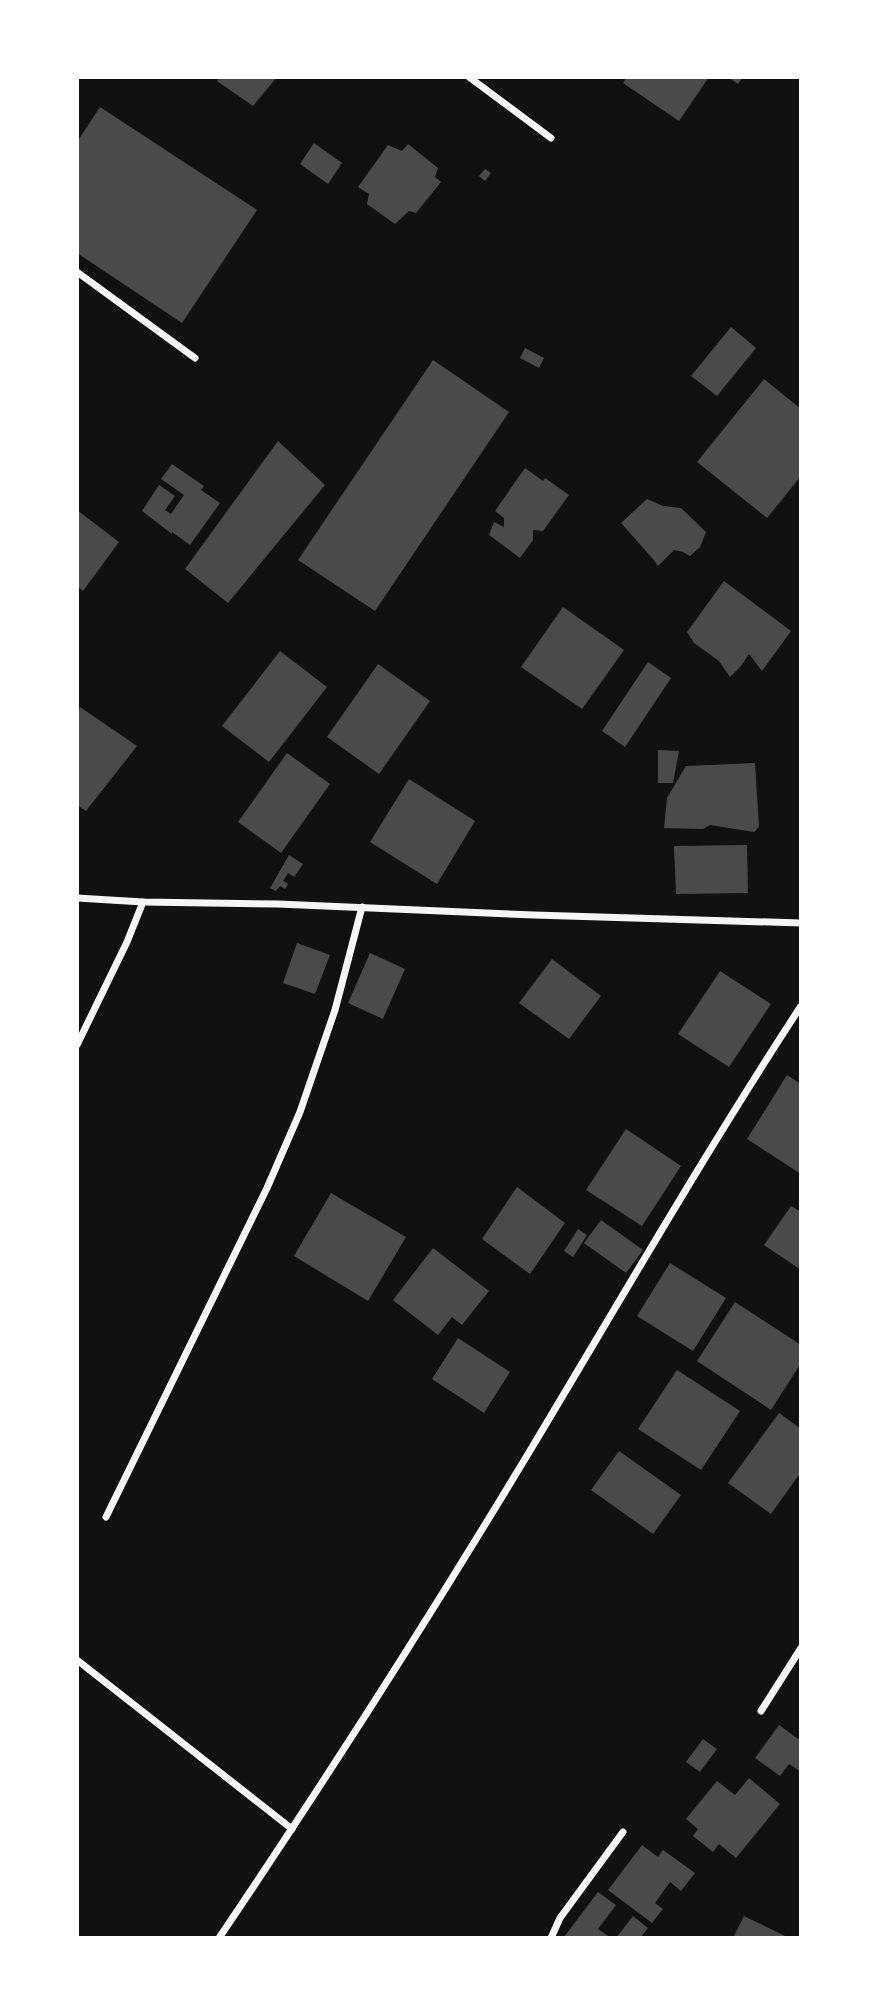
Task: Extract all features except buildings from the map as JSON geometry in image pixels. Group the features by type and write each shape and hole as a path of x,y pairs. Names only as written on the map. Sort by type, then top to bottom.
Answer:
{"street":[{"path":"469,77 551,138"},
{"path":"77,272 195,358"},
{"path":"77,898 801,923"},
{"path":"77,1045 127,942 143,902"},
{"path":"106,1517 267,1188 294,1125 335,1010 362,907"},
{"path":"219,1938 364,1719 801,1006"},
{"path":"761,1711 801,1648"},
{"path":"77,1660 292,1829"},
{"path":"551,1938 560,1918 623,1832"}]}
